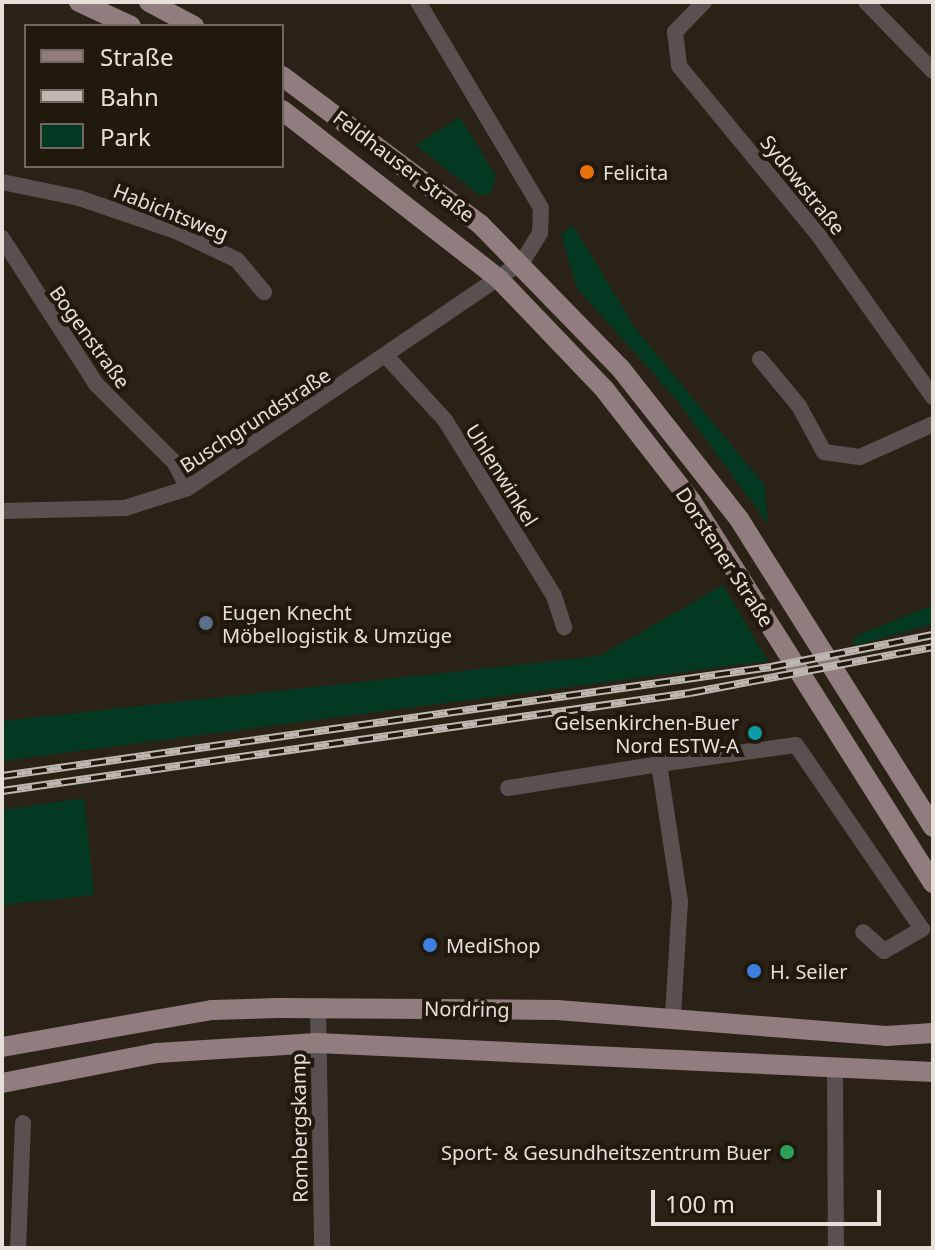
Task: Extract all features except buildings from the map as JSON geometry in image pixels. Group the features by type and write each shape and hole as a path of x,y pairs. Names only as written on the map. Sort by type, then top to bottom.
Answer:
{"main road":[{"path":"79,2 127,24"},
{"path":"149,2 190,24"},
{"name":"Feldhauser Straße","path":"284,77 422,175 522,262"},
{"name":"Feldhauser Straße","path":"284,112 500,280"},
{"name":"Dorstener Straße","path":"522,262 621,369 739,519 933,827"},
{"name":"Dorstener Straße","path":"500,280 605,390 692,502 933,883"},
{"name":"Nordring","path":"2,1047 212,1010 318,1008 673,1017 886,1036 933,1033"},
{"name":"Nordring","path":"2,1083 157,1053 317,1043 933,1072"}],"street":[{"path":"418,2 541,208 540,233 522,262 500,280"},
{"name":"Sydowstraße","path":"704,2 675,32 679,66 819,236 933,397"},
{"path":"866,2 933,71"},
{"name":"Habichtsweg","path":"2,182 176,231 237,260 264,292"},
{"name":"Bogenstraße","path":"2,238 96,384 175,463 188,488"},
{"name":"Buschgrundstraße","path":"2,511 125,508 188,488 388,358 500,280"},
{"name":"Uhlenwinkel","path":"388,358 445,420 554,596 564,627"},
{"path":"760,359 799,406 824,452 860,457 933,424"},
{"path":"508,788 796,745 922,929 884,951 863,932"},
{"path":"659,764 680,901 673,1017"},
{"name":"Rombergskamp","path":"318,1008 322,1248"},
{"path":"835,1068 836,1248"},
{"path":"18,1248 23,1123"}],"green space":[{"path":"460,117 496,176 490,194 479,195 416,145"},
{"path":"573,225 635,328 765,486 768,524 676,399 577,288 561,234"},
{"path":"723,585 768,661 2,761 2,721 600,656"},
{"path":"933,605 933,624 853,646 856,636"},
{"path":"84,798 94,895 2,905 2,810"}],"railway":[{"path":"2,776 771,667 933,635"},
{"path":"2,791 690,693 933,647"}],"place":[{"name":"Felicita","path":"587,172"},
{"name":"Eugen Knecht Möbellogistik & Umzüge","path":"206,623"},
{"name":"Gelsenkirchen-Buer Nord ESTW-A","path":"755,733"},
{"name":"MediShop","path":"430,945"},
{"name":"H. Seiler","path":"754,971"},
{"name":"Sport- & Gesundheitszentrum Buer","path":"787,1152"}]}
